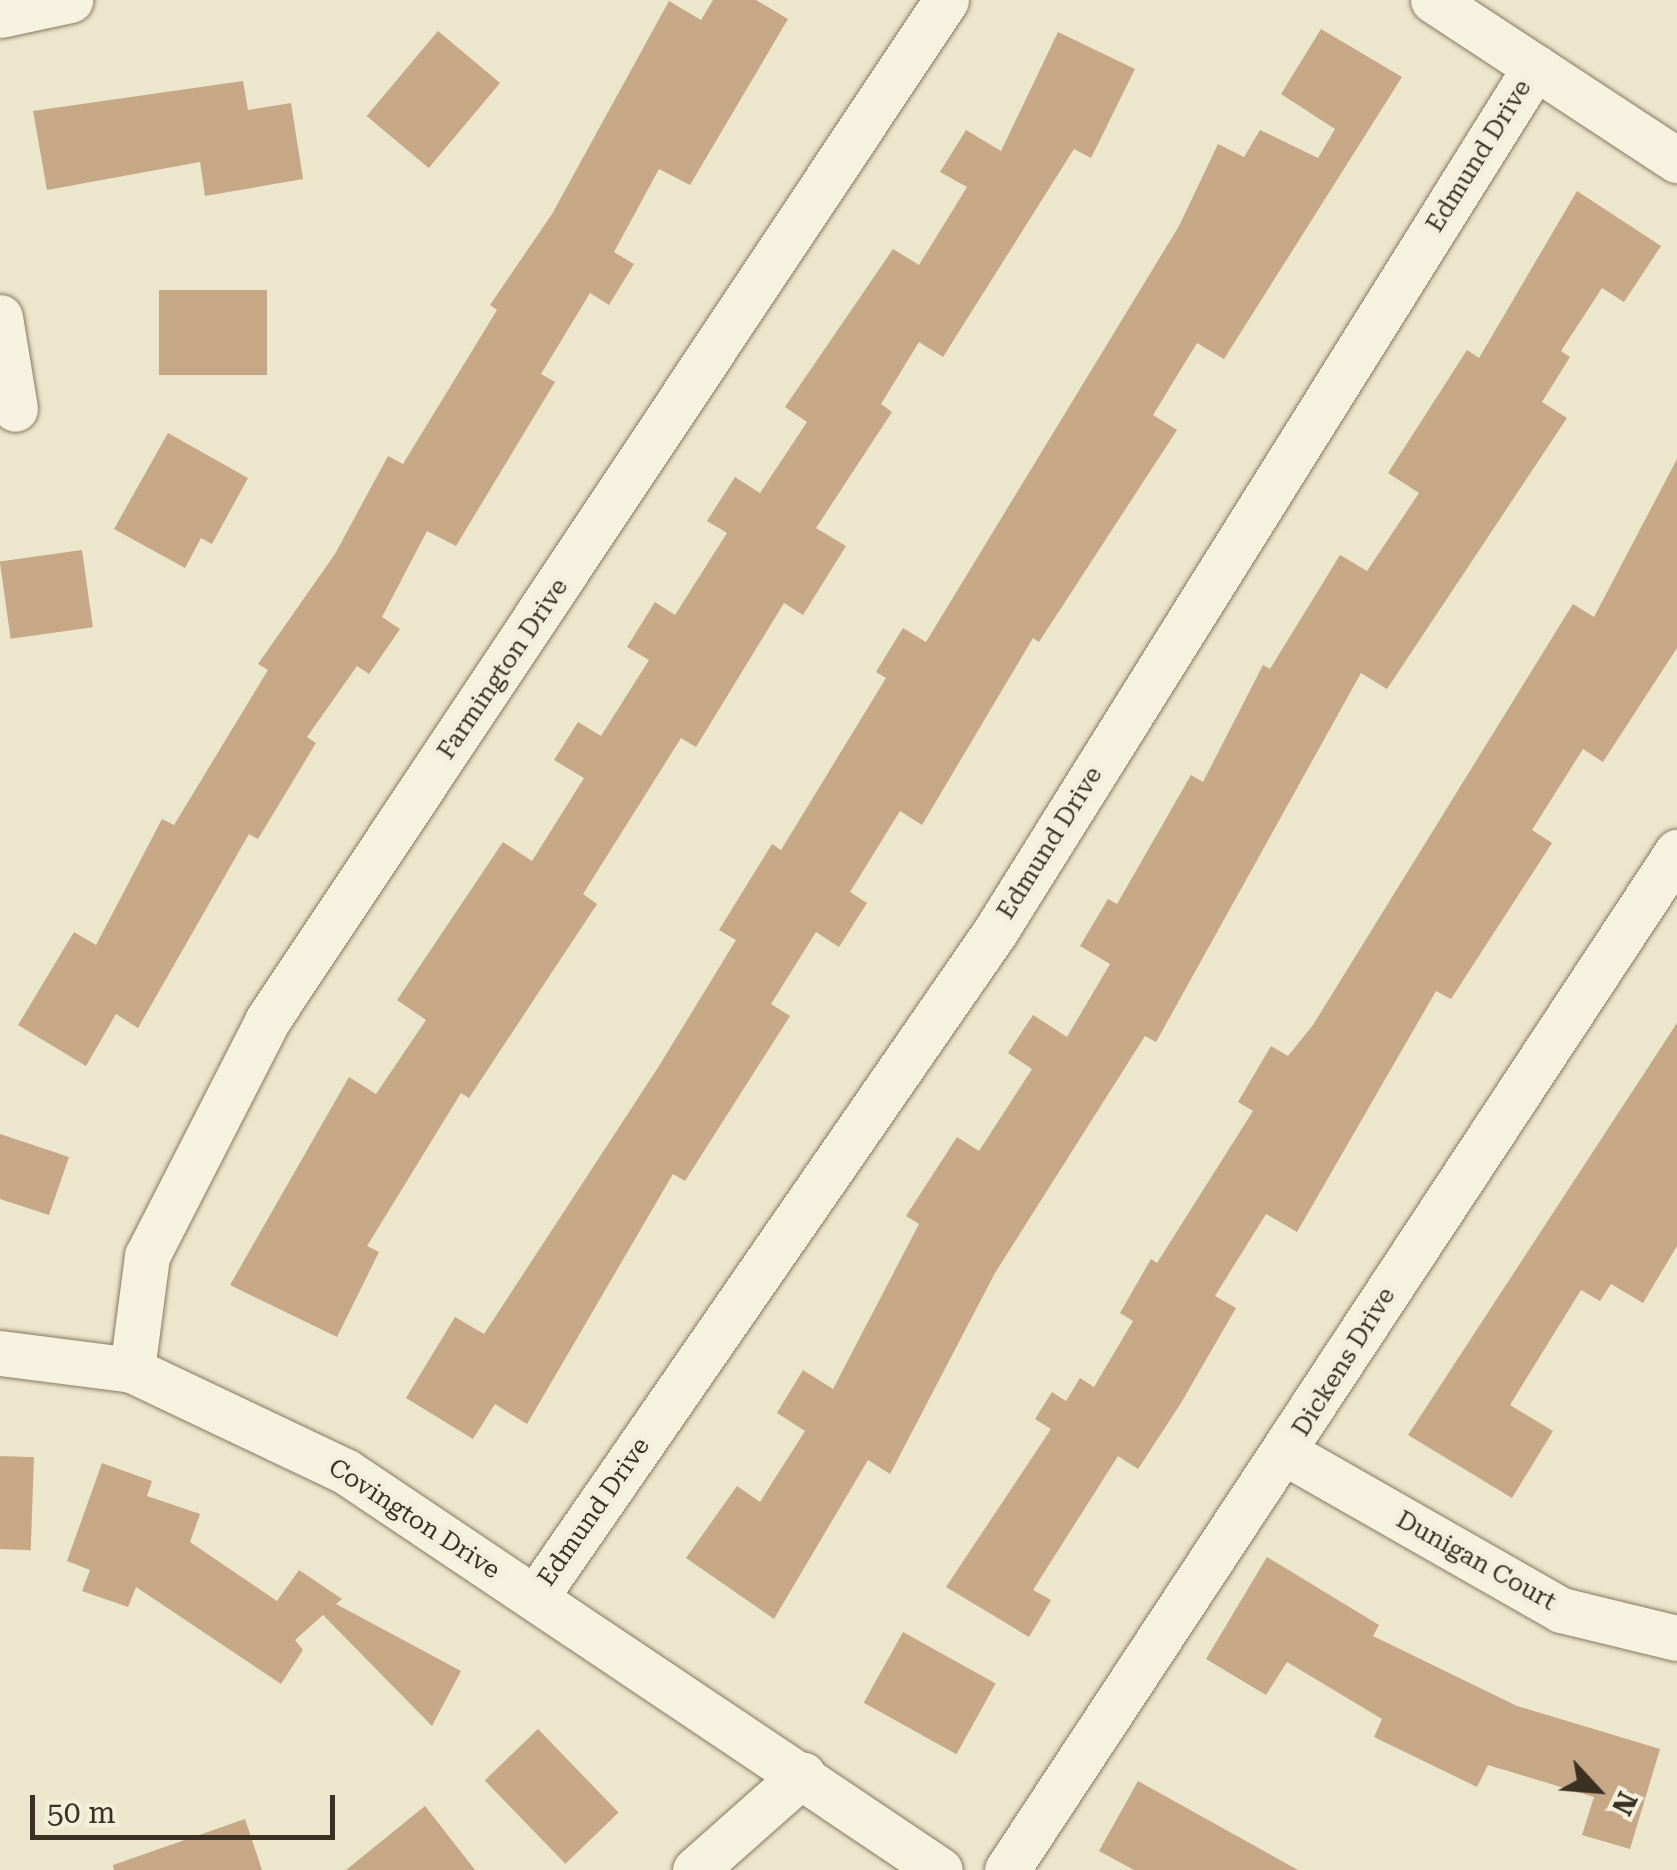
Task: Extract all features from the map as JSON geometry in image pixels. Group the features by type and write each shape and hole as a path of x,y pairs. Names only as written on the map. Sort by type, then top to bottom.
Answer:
{"street":[{"path":"0,16 70,0"},
{"name":"Farmington Drive","path":"132,1370 148,1256 266,1020 946,0"},
{"path":"1433,0 1677,160"},
{"name":"Edmund Drive","path":"534,1598 994,932 1535,67"},
{"path":"0,317 15,409"},
{"name":"Dickens Drive","path":"1008,1870 1286,1454 1677,852"},
{"name":"Covington Drive","path":"0,1353 132,1370 345,1471 803,1774 940,1870"},
{"name":"Dunigan Court","path":"1286,1454 1561,1610 1677,1638"},
{"path":"694,1870 803,1774"}],"building":[{"path":"713,0 756,0 788,19 690,185 659,169 614,252 634,264 609,305 590,293 541,374 555,382 456,546 427,531 382,617 400,629 369,674 357,666 307,737 316,743 258,839 249,834 138,1028 116,1014 86,1066 18,1025 74,932 96,945 162,819 174,825 268,670 258,664 335,554 388,456 403,464 497,310 490,305 552,214 669,1 701,20"},
{"path":"1321,29 1402,77 1224,359 1197,343 1153,415 1177,430 1039,642 1033,638 922,825 900,811 850,892 867,903 839,947 816,932 771,1004 790,1016 685,1181 673,1174 527,1424 495,1404 473,1439 406,1398 455,1317 484,1334 659,1066 736,940 719,930 772,844 781,850 886,678 876,672 903,628 926,642 1179,226 1218,144 1244,157 1260,130 1318,158 1335,129 1281,94"},
{"path":"438,31 500,83 429,168 367,116"},
{"path":"1058,32 1135,69 1091,158 1074,149 943,357 919,342 881,404 892,412 816,528 846,546 803,615 784,603 696,747 681,738 583,894 597,904 469,1098 461,1093 367,1246 379,1252 337,1337 230,1285 349,1077 376,1094 426,1020 397,1000 503,842 532,861 584,778 554,760 578,722 601,736 649,660 627,647 655,602 675,615 727,533 707,521 735,477 760,493 807,422 785,407 893,249 919,265 967,187 940,172 966,130 1001,151"},
{"path":"243,81 248,110 291,103 303,179 205,196 200,162 47,190 33,111"},
{"path":"1577,191 1661,246 1624,302 1602,288 1561,351 1570,357 1542,402 1567,418 1387,689 1361,673 1156,1042 1145,1036 995,1273 890,1474 868,1460 774,1619 686,1558 737,1486 760,1502 805,1431 777,1413 803,1370 833,1389 919,1224 906,1216 957,1137 979,1151 1032,1069 1008,1053 1033,1015 1067,1037 1110,964 1080,946 1108,899 1117,904 1191,775 1203,782 1263,665 1270,669 1340,555 1367,571 1419,493 1388,473 1467,350 1479,358"},
{"path":"159,290 267,290 267,375 159,375"},
{"path":"168,433 248,478 212,544 201,538 185,568 114,529"},
{"path":"1677,459 1677,648 1603,762 1583,749 1532,830 1552,843 1451,999 1436,991 1297,1232 1266,1214 1215,1296 1236,1308 1138,1469 1118,1456 1033,1590 1051,1600 1029,1637 946,1587 1051,1429 1035,1419 1052,1392 1066,1401 1080,1378 1094,1387 1133,1321 1120,1313 1151,1259 1157,1263 1253,1111 1238,1102 1271,1046 1288,1056 1313,1025 1573,604 1594,617"},
{"path":"82,550 93,627 11,639 0,562"},
{"path":"1677,1023 1677,1246 1643,1303 1611,1284 1600,1301 1581,1290 1510,1405 1553,1431 1512,1498 1408,1435"},
{"path":"0,1134 69,1157 49,1215 0,1199"},
{"path":"0,1456 34,1457 31,1550 0,1549"},
{"path":"102,1463 152,1481 147,1496 200,1514 190,1542 277,1601 299,1570 342,1599 336,1604 461,1671 432,1726 323,1615 295,1640 303,1650 281,1684 136,1587 128,1607 82,1591 90,1570 67,1561"},
{"path":"1267,1557 1379,1625 1373,1636 1517,1706 1660,1749 1630,1849 1582,1835 1594,1797 1488,1765 1477,1787 1374,1737 1382,1719 1287,1662 1266,1695 1206,1659"},
{"path":"903,1632 996,1683 956,1754 864,1703"},
{"path":"538,1729 619,1812 565,1864 485,1780"},
{"path":"1138,1781 1298,1870 1134,1870 1099,1851"},
{"path":"425,1806 475,1870 346,1870"},
{"path":"245,1819 262,1870 114,1870 113,1865"}]}
